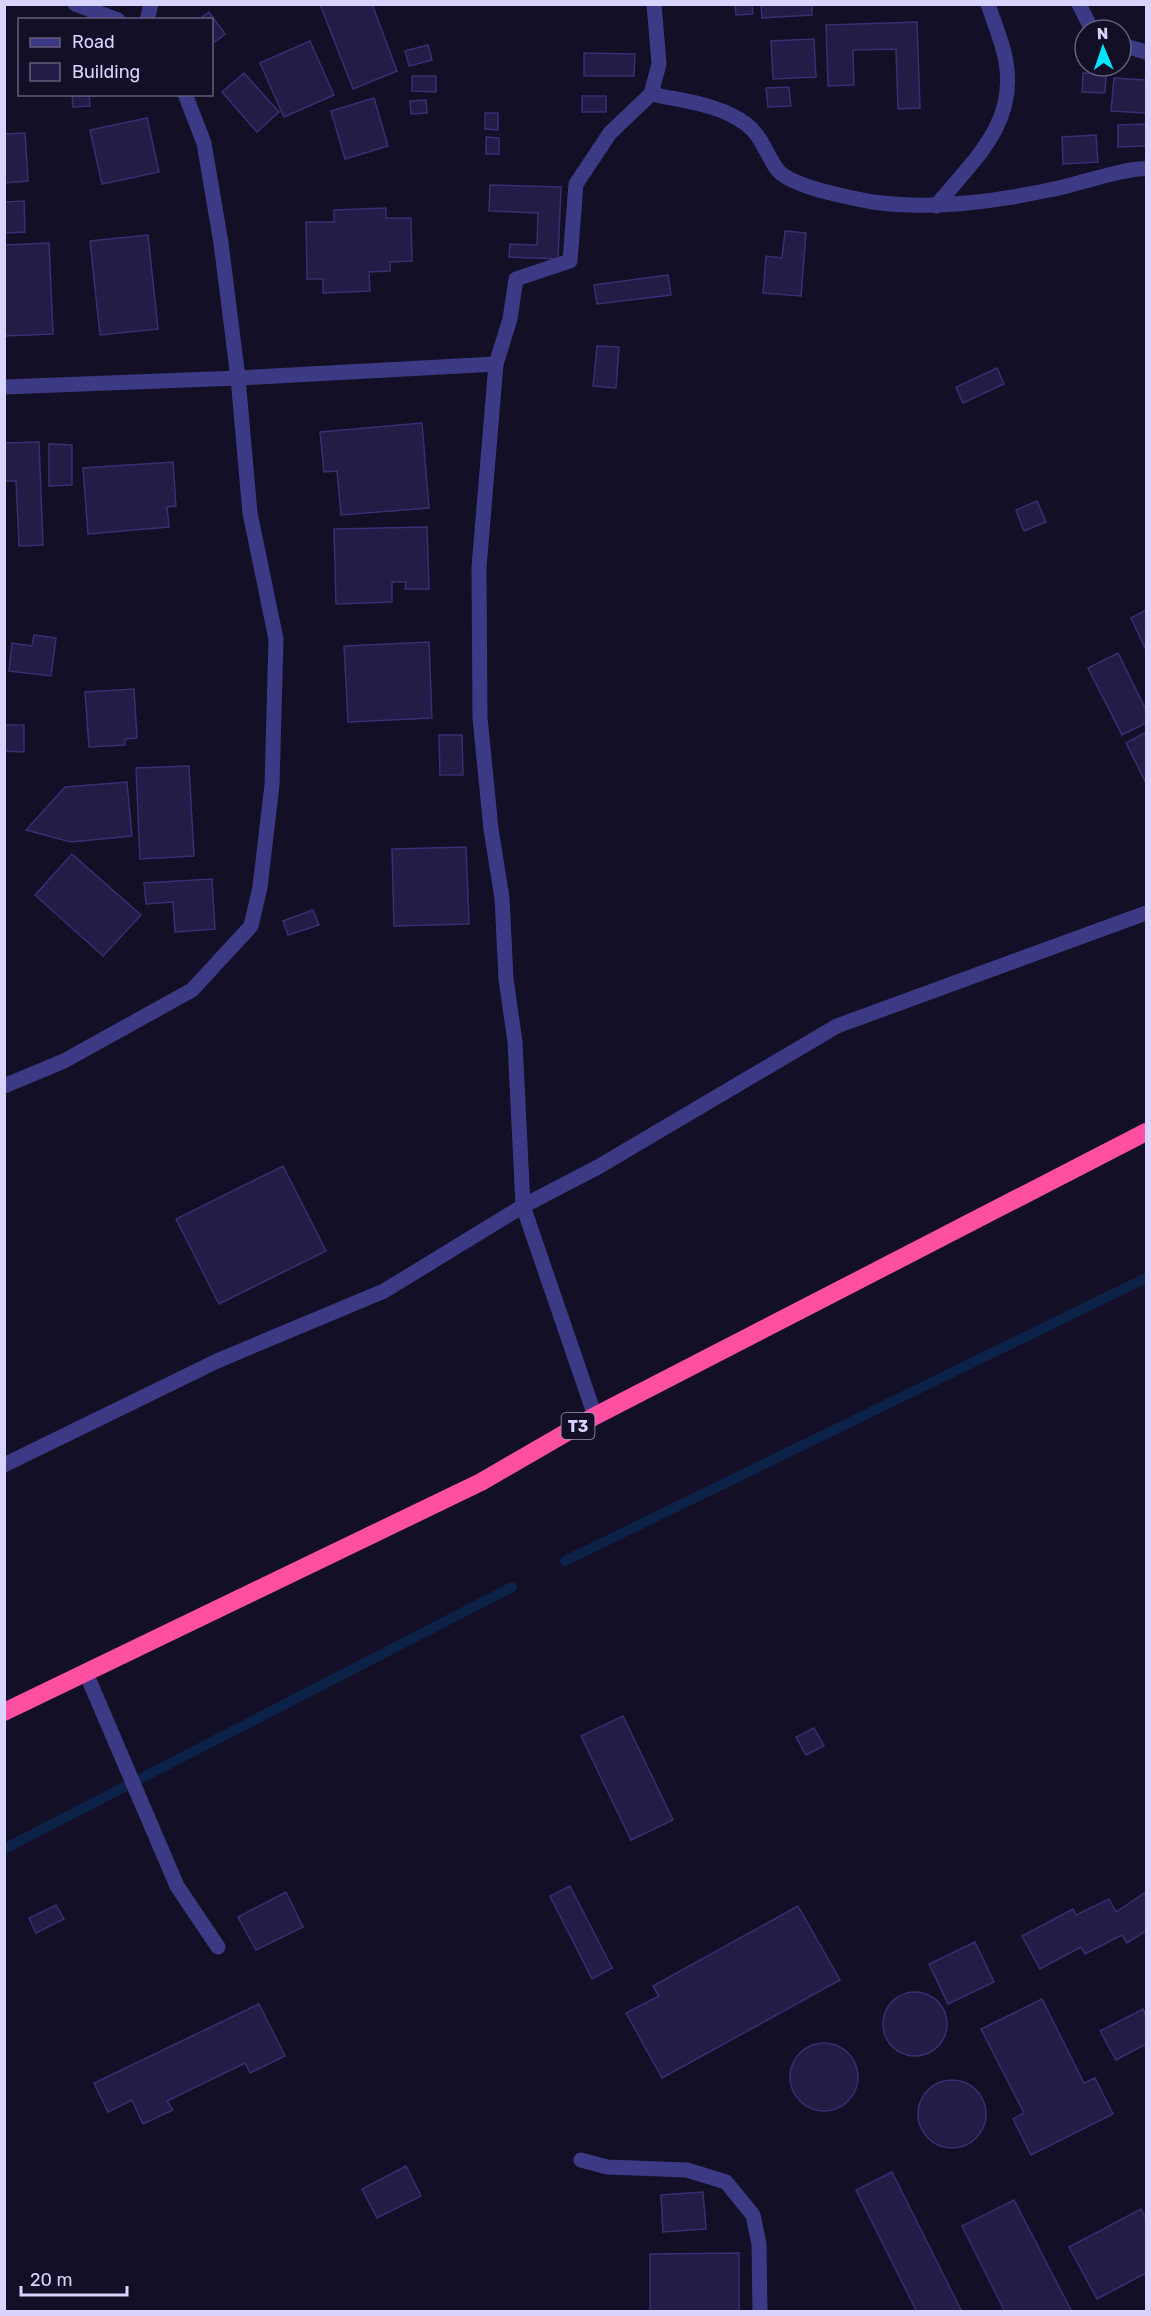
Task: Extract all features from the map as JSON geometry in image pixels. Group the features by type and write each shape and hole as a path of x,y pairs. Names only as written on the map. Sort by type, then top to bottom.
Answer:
{"highway":[{"name":"T3","path":"4,1712 481,1482 595,1416 1146,1132"}],"street":[{"path":"75,4 112,18"},
{"path":"595,1416 523,1206 515,1050 506,979 502,898 491,829 480,718 479,567 496,364 510,319 516,279 570,261 576,184 610,133 651,94 659,64 654,4"},
{"path":"936,206 998,129 1006,105 1009,83 1006,60 988,4"},
{"path":"1079,4 1086,18"},
{"path":"651,94 714,108 735,117 760,138 777,171 808,187 873,202 936,206 1048,191 1146,168"},
{"path":"4,1086 64,1061 192,990 251,926 260,887 272,785 276,639 250,513 238,378 221,243 204,143 186,96"},
{"path":"4,387 238,378 496,364"},
{"path":"4,1465 217,1361 384,1291 523,1206 598,1167 837,1026 1146,913"},
{"path":"86,1673 142,1809 177,1886 218,1947"},
{"path":"581,2160 607,2167 687,2170 726,2182 753,2215 759,2244 760,2312"}],"building":[{"path":"320,4 372,4 397,71 353,89"},
{"path":"735,4 752,4 753,14 736,15"},
{"path":"761,4 812,4 812,15 762,18"},
{"path":"209,12 225,34 213,43 213,18 201,18"},
{"path":"917,22 920,108 898,109 896,49 853,50 854,85 828,86 826,25"},
{"path":"814,39 816,77 773,79 771,41"},
{"path":"310,41 334,95 284,117 260,63"},
{"path":"428,45 432,60 409,66 405,51"},
{"path":"584,53 635,54 634,76 584,76"},
{"path":"244,73 279,112 257,132 222,92"},
{"path":"412,76 436,76 436,92 412,91"},
{"path":"1083,78 1106,78 1105,93 1082,92"},
{"path":"1114,78 1146,80 1146,113 1111,111"},
{"path":"789,87 791,106 768,107 766,88"},
{"path":"72,96 89,96 90,106 73,107"},
{"path":"582,96 606,96 606,112 582,112"},
{"path":"374,98 388,146 345,159 331,111"},
{"path":"426,100 427,113 411,114 410,101"},
{"path":"485,113 498,113 498,130 485,129"},
{"path":"147,118 159,172 102,184 90,130"},
{"path":"1146,124 1146,146 1118,147 1118,125"},
{"path":"25,133 28,181 4,183 4,134"},
{"path":"1096,135 1098,162 1063,164 1062,137"},
{"path":"486,137 499,138 499,154 486,154"},
{"path":"490,185 561,187 558,259 509,257 510,244 537,245 538,213 489,211"},
{"path":"24,201 25,232 4,233 4,202"},
{"path":"386,208 386,218 411,218 412,261 390,262 390,271 369,272 370,291 323,293 323,279 307,279 306,222 334,222 334,210"},
{"path":"785,231 806,233 801,296 763,293 766,256 782,258"},
{"path":"148,235 158,329 100,335 90,241"},
{"path":"49,243 53,334 4,336 4,245"},
{"path":"668,275 671,295 597,304 594,285"},
{"path":"597,346 619,347 616,388 593,386"},
{"path":"997,368 1004,384 963,403 956,387"},
{"path":"422,423 429,508 341,515 337,471 324,472 320,432"},
{"path":"39,442 43,545 19,546 16,481 4,481 4,443"},
{"path":"49,444 72,445 72,485 49,486"},
{"path":"173,462 176,506 167,507 169,527 88,534 83,468"},
{"path":"1037,501 1046,522 1024,531 1016,510"},
{"path":"427,527 429,589 405,589 406,582 392,582 392,602 336,604 334,529"},
{"path":"1146,610 1146,650 1131,618"},
{"path":"34,635 56,638 51,676 9,671 12,643 32,646"},
{"path":"429,642 432,718 348,722 344,646"},
{"path":"1118,653 1146,710 1146,723 1122,735 1088,668"},
{"path":"134,689 137,738 125,739 125,745 89,747 85,692"},
{"path":"4,725 24,725 24,752 4,751"},
{"path":"1146,732 1146,783 1126,743"},
{"path":"439,735 462,735 463,775 440,775"},
{"path":"189,766 194,856 140,859 136,768"},
{"path":"127,782 132,836 71,842 26,830 65,787"},
{"path":"466,847 469,924 394,926 392,849"},
{"path":"72,854 141,915 103,956 35,895"},
{"path":"212,879 215,929 175,932 173,902 146,904 144,883"},
{"path":"313,910 319,925 288,935 283,921"},
{"path":"283,1166 326,1251 219,1304 176,1219"},
{"path":"623,1716 673,1820 631,1840 581,1736"},
{"path":"814,1728 824,1746 806,1755 796,1737"},
{"path":"570,1886 612,1968 592,1979 550,1896"},
{"path":"286,1892 303,1927 256,1950 238,1917"},
{"path":"1146,1892 1146,1931 1127,1943 1122,1935 1085,1954 1081,1947 1040,1969 1022,1936 1073,1909 1076,1915 1109,1899 1116,1912"},
{"path":"56,1905 64,1919 36,1933 29,1918"},
{"path":"798,1906 840,1980 662,2078 626,2013 659,1996 653,1986"},
{"path":"975,1942 994,1982 948,2004 929,1964"},
{"path":"915,1992 927,1994 938,2001 945,2012 947,2024 945,2036 938,2047 927,2054 915,2056 903,2054 892,2047 885,2036 883,2024 885,2012 892,2001 903,1994"},
{"path":"1042,1999 1084,2083 1095,2078 1113,2114 1031,2155 1013,2119 1024,2113 981,2029"},
{"path":"259,2004 285,2056 250,2073 245,2063 167,2101 173,2110 143,2124 132,2100 108,2112 94,2083"},
{"path":"1143,2009 1146,2016 1146,2044 1116,2060 1100,2031"},
{"path":"824,2043 837,2046 848,2053 855,2064 858,2077 855,2090 848,2101 837,2108 824,2111 811,2108 800,2101 793,2090 790,2077 793,2064 800,2053 811,2046"},
{"path":"959,2080 971,2086 980,2095 986,2107 984,2127 976,2138 959,2148 945,2148 928,2138 920,2127 918,2107 928,2090 939,2082"},
{"path":"406,2166 421,2196 377,2218 362,2189"},
{"path":"892,2172 962,2312 917,2312 856,2190"},
{"path":"703,2192 706,2229 663,2232 661,2195"},
{"path":"1014,2200 1072,2312 1005,2312 962,2226"},
{"path":"1141,2209 1146,2219 1146,2273 1097,2299 1069,2247"},
{"path":"739,2253 739,2312 650,2312 650,2254"}],"waterway":[{"path":"565,1561 1146,1278"},
{"path":"4,1849 512,1587"}]}
